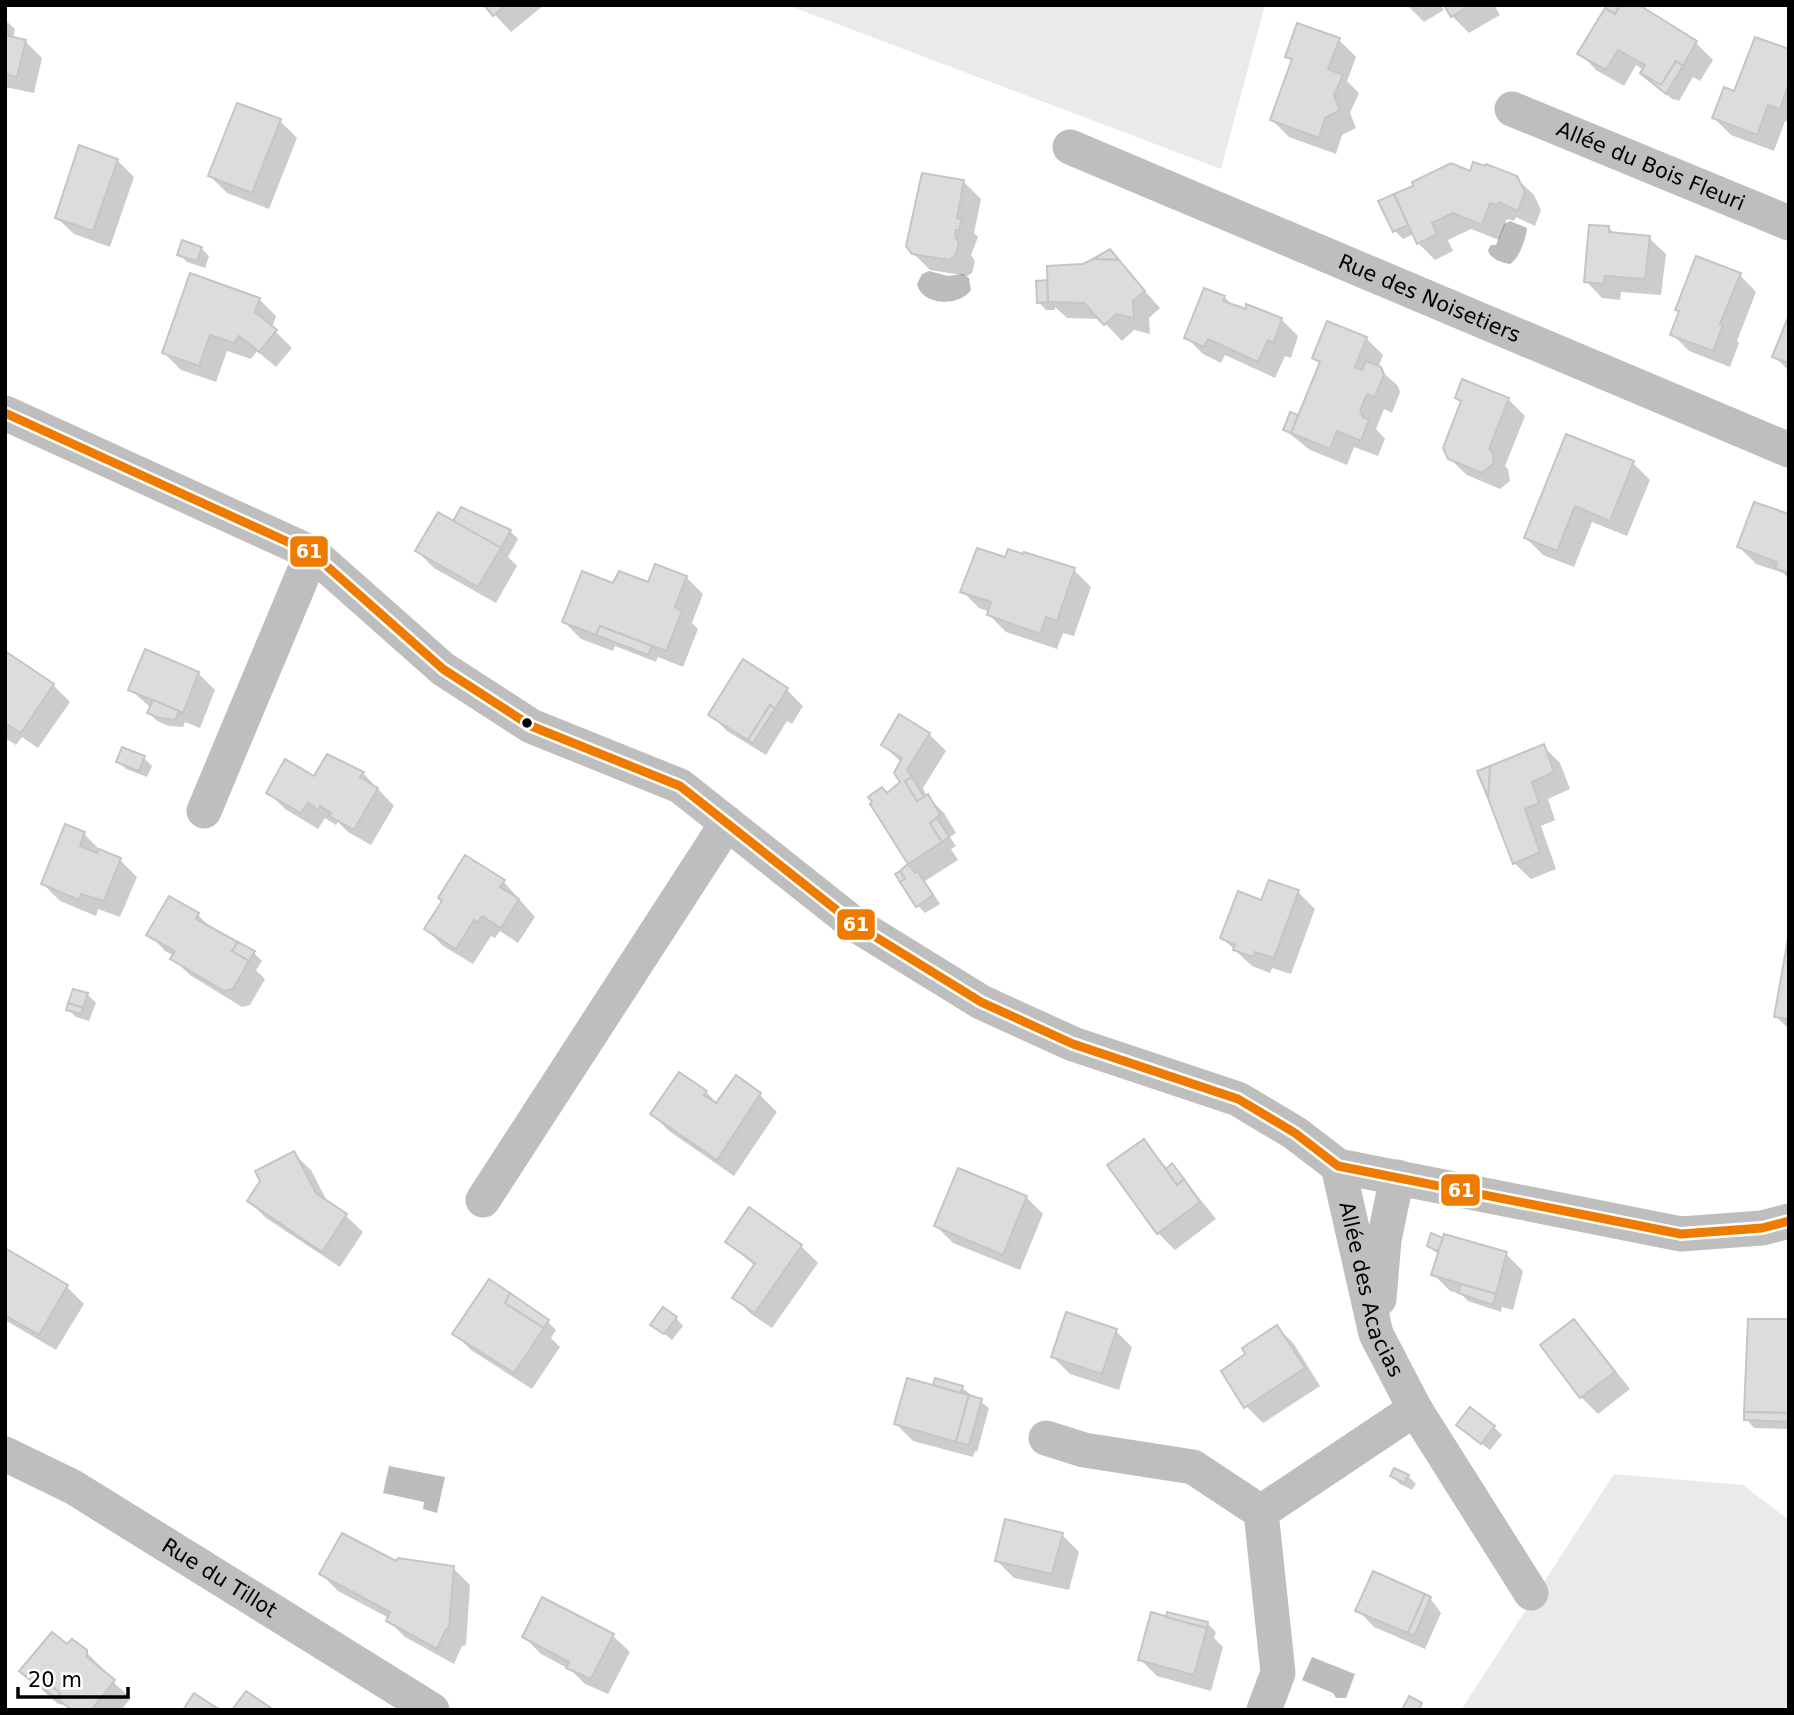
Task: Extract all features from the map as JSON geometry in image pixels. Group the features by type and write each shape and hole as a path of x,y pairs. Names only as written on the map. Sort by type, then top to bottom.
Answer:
{"street":[{"name":"Allée du Bois Fleuri","path":"1513,109 1789,223"},
{"name":"Rue des Noisetiers","path":"1070,147 1789,450"},
{"path":"5,413 312,553 443,669 531,726 680,786 853,923 981,1002 1073,1044 1238,1099 1295,1133 1338,1166 1681,1234 1762,1228 1789,1221"},
{"path":"204,811 312,553"},
{"path":"483,1200 727,823"},
{"name":"Allée des Acacias","path":"1338,1166 1376,1334 1415,1409 1531,1593"},
{"path":"1376,1334 1384,1240 1397,1177"},
{"path":"1261,1512 1415,1409"},
{"path":"1046,1438 1084,1450 1193,1467 1261,1512"},
{"name":"Rue du Tillot","path":"5,1454 73,1487 432,1710"},
{"path":"1261,1512 1278,1673 1264,1710"}],"shaded area":[{"path":"787,5 1265,5 1221,169"},
{"path":"1510,221 1527,228 1522,248 1510,264 1500,262 1488,250 1491,245 1496,245 1504,224"},
{"path":"929,271 948,276 963,274 969,278 971,290 966,296 950,301 942,302 926,297 917,284 922,274"},
{"path":"389,1466 445,1477 437,1513 423,1509 424,1502 383,1493"},
{"path":"1614,1474 1743,1485 1789,1520 1789,1710 1461,1710"},
{"path":"1312,1657 1355,1674 1346,1698 1336,1698 1333,1693 1302,1680"}],"building":[{"path":"484,5 506,5 493,16"},
{"path":"1444,5 1471,5 1451,17"},
{"path":"1606,5 1620,5 1615,14 1605,8"},
{"path":"1620,5 1639,5 1697,41 1683,66 1676,61 1661,85 1640,73 1645,65 1618,50 1606,70 1577,54 1605,8 1615,14"},
{"path":"1297,23 1340,38 1328,69 1343,75 1334,95 1340,110 1325,118 1319,138 1270,120 1292,59 1285,57"},
{"path":"5,35 26,40 17,77 5,74"},
{"path":"1755,37 1789,49 1789,83 1780,109 1768,105 1757,135 1712,118 1724,87 1734,91"},
{"path":"1676,61 1683,66 1666,94 1640,73 1661,85"},
{"path":"237,103 281,119 252,193 208,176"},
{"path":"79,145 118,159 93,231 55,218"},
{"path":"1473,162 1517,176 1525,192 1518,211 1499,202 1497,205 1490,203 1482,225 1453,213 1432,223 1437,234 1417,244 1394,194 1451,163 1470,171"},
{"path":"922,173 964,180 957,218 962,219 955,236 959,243 955,256 949,260 912,254 906,246"},
{"path":"1394,194 1408,225 1393,232 1378,201"},
{"path":"1589,225 1609,226 1609,232 1650,236 1645,279 1605,276 1604,284 1584,282"},
{"path":"182,240 202,247 197,261 177,255"},
{"path":"1110,249 1119,260 1093,259"},
{"path":"1696,256 1741,273 1720,324 1723,325 1713,351 1670,335 1679,311 1675,310"},
{"path":"1093,259 1119,260 1145,291 1133,301 1134,318 1117,314 1104,325 1084,303 1048,302 1047,266 1083,264"},
{"path":"190,273 260,298 255,312 277,330 259,352 239,336 234,343 210,335 199,366 162,353"},
{"path":"1047,280 1048,302 1037,303 1036,281"},
{"path":"1204,288 1225,296 1223,301 1246,309 1246,304 1282,318 1274,343 1268,340 1258,362 1208,339 1204,347 1184,338"},
{"path":"1787,320 1789,321 1789,363 1772,357"},
{"path":"1327,321 1367,337 1355,367 1362,370 1366,361 1381,367 1384,374 1375,397 1367,394 1360,411 1363,417 1369,420 1361,441 1337,431 1330,449 1291,433 1320,362 1312,358"},
{"path":"1462,379 1509,398 1489,449 1492,451 1494,463 1482,473 1448,459 1443,448 1461,401 1455,398"},
{"path":"1290,412 1298,415 1291,433 1283,430"},
{"path":"1566,434 1634,461 1610,521 1575,506 1557,551 1524,538"},
{"path":"1754,502 1789,514 1789,573 1775,568 1777,562 1737,547"},
{"path":"461,507 511,530 501,548 453,521"},
{"path":"438,512 501,548 478,587 415,551"},
{"path":"977,548 1005,557 1008,549 1023,554 1024,552 1075,568 1057,621 1046,617 1040,634 987,615 991,602 960,592"},
{"path":"655,564 687,576 675,607 682,611 666,651 600,626 596,635 562,622 582,571 613,583 619,571 648,582"},
{"path":"600,626 652,646 648,655 596,635"},
{"path":"145,649 199,672 183,713 128,690"},
{"path":"5,651 54,684 21,733 5,723"},
{"path":"743,659 788,688 775,709 770,705 748,740 708,715"},
{"path":"153,700 179,711 175,720 147,713"},
{"path":"770,705 775,709 753,743 748,740"},
{"path":"899,714 930,733 907,770 912,777 905,781 917,801 928,794 940,815 930,823 942,842 908,864 868,797 882,787 887,793 900,782 894,773 902,758 881,745"},
{"path":"1544,744 1554,772 1532,782 1539,803 1525,809 1540,852 1513,864 1488,798 1490,766"},
{"path":"122,747 145,756 139,771 116,762"},
{"path":"327,754 364,772 360,777 378,788 354,830 329,816 331,813 320,806 318,810 308,803 301,813 266,793 285,759 314,776"},
{"path":"1490,766 1488,798 1477,771"},
{"path":"912,777 924,797 917,801 905,781"},
{"path":"937,818 949,837 942,842 930,823"},
{"path":"65,824 85,832 80,846 97,853 99,849 121,858 104,901 81,894 79,900 41,884"},
{"path":"465,855 505,880 500,887 519,899 501,928 482,916 477,923 474,920 456,949 424,929 442,901 438,898"},
{"path":"908,864 915,873 917,871 933,895 916,907 900,882 905,879 900,871"},
{"path":"900,871 905,879 900,882 895,874"},
{"path":"1269,880 1299,890 1274,958 1255,952 1253,957 1233,950 1235,945 1220,938 1238,891 1261,900"},
{"path":"169,896 199,913 196,919 238,942 232,951 249,961 233,989 224,991 170,959 175,951 146,935"},
{"path":"1789,933 1789,1019 1774,1017"},
{"path":"238,942 255,951 249,961 232,951"},
{"path":"73,989 88,993 83,1008 68,1003"},
{"path":"68,1003 83,1008 81,1014 66,1010"},
{"path":"679,1072 707,1091 704,1095 716,1103 736,1075 761,1093 717,1160 650,1114"},
{"path":"1144,1139 1177,1185 1184,1179 1200,1202 1157,1234 1107,1165"},
{"path":"294,1151 316,1193 347,1214 322,1252 247,1201 260,1181 255,1171"},
{"path":"1172,1163 1184,1179 1177,1185 1166,1169"},
{"path":"958,1168 1027,1196 1003,1255 934,1226"},
{"path":"749,1207 802,1245 755,1313 732,1298 755,1263 725,1242"},
{"path":"1431,1233 1443,1238 1439,1252 1427,1246"},
{"path":"1444,1234 1507,1252 1496,1294 1431,1275"},
{"path":"5,1248 68,1285 39,1335 5,1315"},
{"path":"489,1279 510,1293 505,1303 544,1328 514,1373 452,1334"},
{"path":"1461,1284 1496,1294 1493,1305 1458,1293"},
{"path":"510,1293 549,1320 544,1328 505,1303"},
{"path":"663,1307 677,1317 664,1334 650,1325"},
{"path":"1066,1312 1117,1329 1102,1374 1051,1357"},
{"path":"1574,1319 1615,1372 1580,1398 1540,1345"},
{"path":"1748,1319 1789,1319 1789,1413 1744,1412"},
{"path":"1277,1325 1305,1368 1244,1408 1221,1371 1245,1354 1242,1348"},
{"path":"907,1378 969,1395 956,1442 894,1424"},
{"path":"935,1378 963,1386 961,1393 933,1385"},
{"path":"969,1395 982,1399 969,1445 956,1442"},
{"path":"1470,1407 1495,1426 1481,1444 1456,1425"},
{"path":"1744,1412 1789,1413 1789,1422 1744,1420"},
{"path":"1394,1468 1409,1475 1404,1483 1390,1476"},
{"path":"1005,1519 1063,1533 1052,1574 995,1561"},
{"path":"342,1533 396,1561 398,1558 454,1566 449,1628 446,1629 437,1649 386,1621 390,1612 319,1574"},
{"path":"1373,1571 1425,1594 1408,1633 1355,1611"},
{"path":"1425,1594 1431,1597 1414,1636 1408,1633"},
{"path":"542,1597 614,1634 591,1679 566,1668 569,1662 522,1637"},
{"path":"1151,1612 1207,1628 1194,1675 1138,1660"},
{"path":"1167,1612 1208,1622 1207,1628 1166,1617"},
{"path":"52,1632 67,1644 72,1639 87,1650 87,1657 115,1680 91,1710 72,1710 56,1698 60,1693 51,1686 47,1691 40,1688 19,1671"},
{"path":"51,1686 60,1693 56,1698 47,1691"},
{"path":"246,1691 274,1710 232,1710"},
{"path":"194,1693 220,1710 183,1710"},
{"path":"1409,1696 1422,1703 1419,1710 1402,1710"}],"transit line":[{"name":"61","path":"5,413 312,553 443,669 531,726 680,786 853,923 981,1002 1073,1044 1238,1099 1295,1133 1338,1166 1681,1234 1762,1228 1789,1221"}]}
